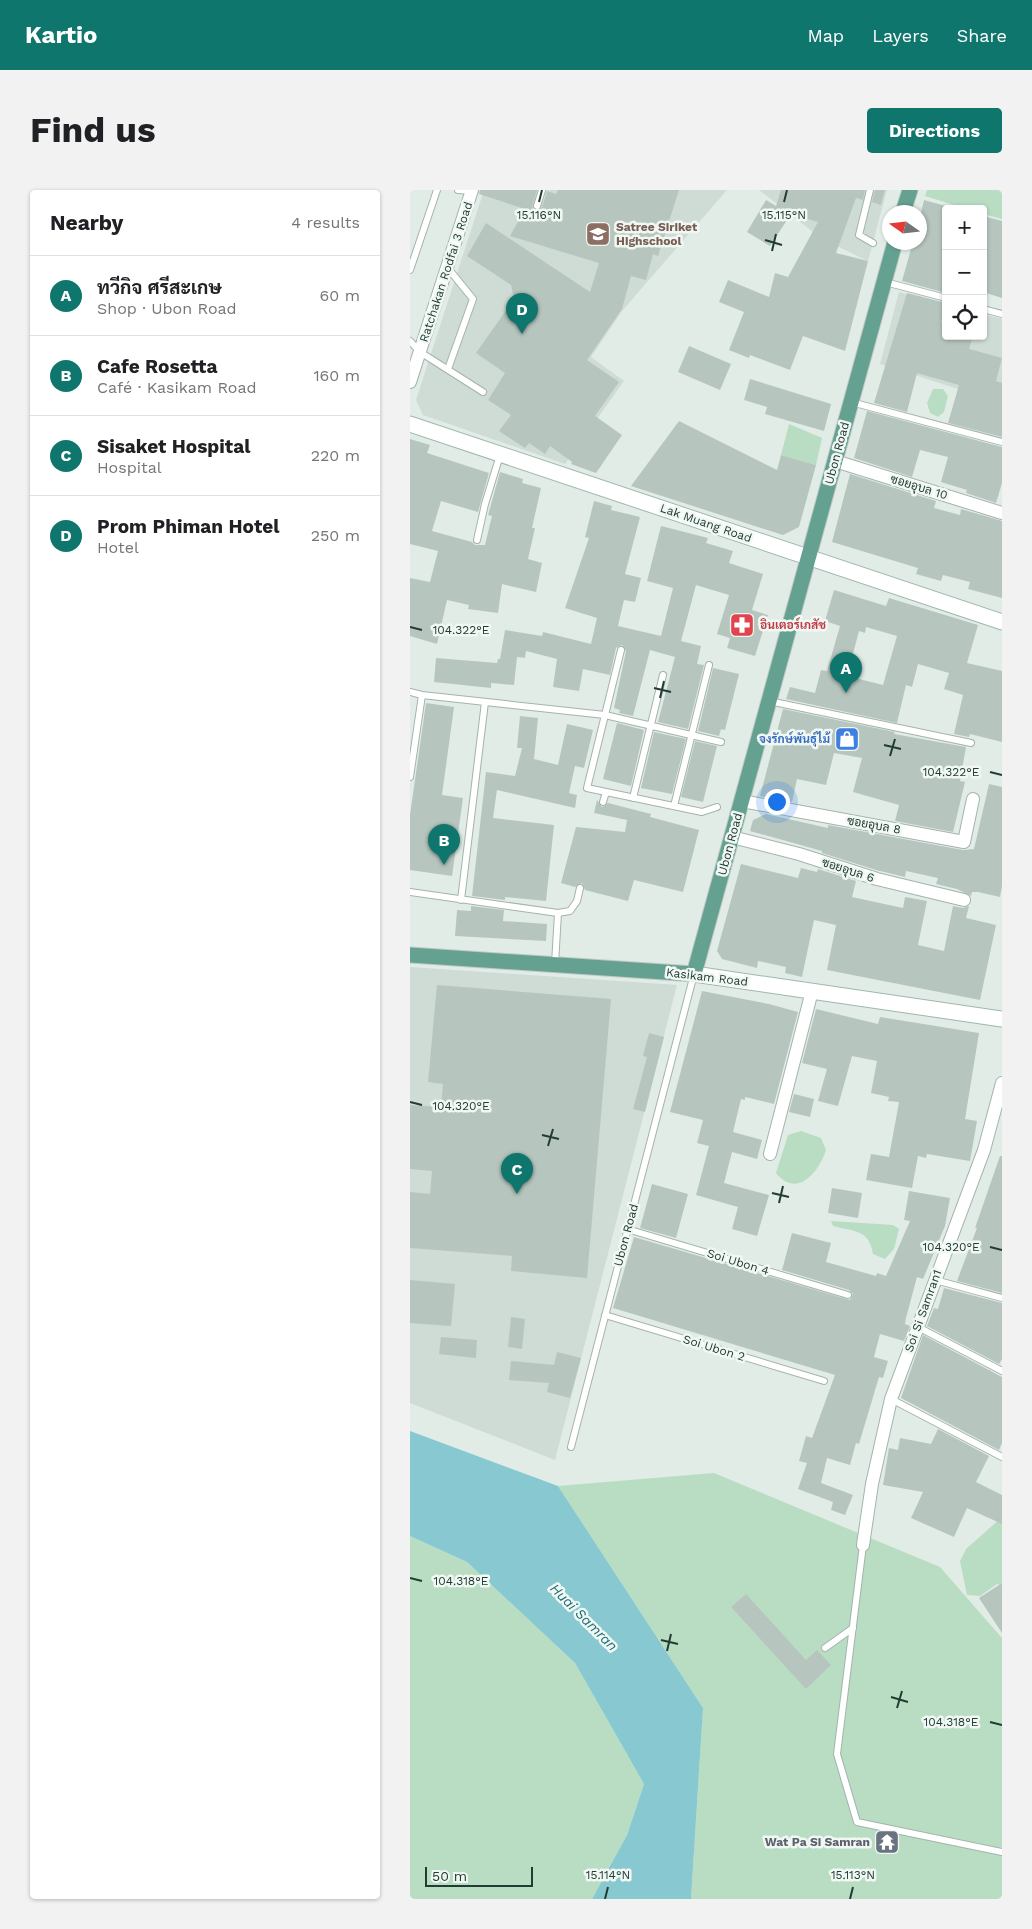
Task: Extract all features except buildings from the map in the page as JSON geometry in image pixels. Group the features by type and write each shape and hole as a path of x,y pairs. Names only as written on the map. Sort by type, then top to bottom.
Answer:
{"main road":[{"path":"906,205 910,190"},
{"name":"Ubon Road","path":"694,974 893,250"},
{"name":"Kasikam Road","path":"410,955 694,974"}],"street":[{"name":"Ratchakan Rodfai 3 Road","path":"410,382 472,191"},
{"name":"Lak Muang Road","path":"410,424 1002,622"},
{"name":"ซอยอุบล 10","path":"835,461 1002,513"},
{"name":"ซอยอุบล 8","path":"742,801 964,842 974,799"},
{"name":"ซอยอุบล 6","path":"732,837 799,854 877,879 964,900"},
{"name":"Kasikam Road","path":"694,974 1002,1019"},
{"path":"770,1154 812,991"},
{"name":"Soi Si Samran1","path":"863,1545 872,1484 891,1399 984,1150 1002,1083"}],"lane":[{"path":"410,270 437,190"},
{"path":"458,190 472,191"},
{"path":"537,206 542,190"},
{"path":"870,190 859,235 873,243"},
{"path":"447,267 473,299 448,370"},
{"path":"884,282 942,297"},
{"path":"987,310 1002,314"},
{"path":"410,341 420,352 484,392"},
{"path":"851,402 1002,442"},
{"path":"477,540 485,504 500,455"},
{"path":"621,650 587,788 702,812 717,807"},
{"path":"674,806 709,665"},
{"path":"633,798 663,675"},
{"path":"410,692 422,695 605,715 720,742"},
{"path":"410,777 422,695"},
{"path":"769,701 971,743"},
{"path":"461,900 484,702"},
{"path":"603,802 606,792"},
{"path":"410,892 558,913 570,910 577,901 580,888"},
{"path":"555,964 558,913"},
{"name":"Ubon Road","path":"571,1447 694,974"},
{"name":"Soi Ubon 4","path":"627,1229 848,1295"},
{"path":"935,1280 1002,1298"},
{"name":"Soi Ubon 2","path":"605,1315 631,1327 824,1381"},
{"path":"918,1327 1002,1371"},
{"path":"891,1399 1002,1457"},
{"path":"863,1545 837,1754 857,1822 1002,1852"},
{"path":"825,1648 853,1628"}],"shaded area":[{"path":"484,190 727,190 622,311 591,357 624,381 565,464 423,415 416,400"},
{"path":"759,190 887,190 868,261 822,239"},
{"path":"899,292 942,303 942,340 987,340 987,315 1002,319 1002,403 880,364"},
{"path":"410,967 677,985 555,1460 410,1403"}],"green space":[{"path":"927,190 1002,190 1002,219 987,215 987,205 954,205 925,196"},
{"path":"933,389 943,389 948,396 944,412 938,417 930,413 927,403"},
{"path":"789,424 822,438 816,465 781,455"},
{"path":"801,1131 821,1138 826,1150 813,1174 799,1183 792,1183 784,1180 776,1173 788,1135"},
{"path":"831,1221 893,1225 899,1229 894,1249 885,1259 873,1254 868,1240 864,1236 854,1231 833,1226"},
{"path":"714,1473 940,1567 1002,1638 1002,1899 691,1899 703,1708 558,1486"},
{"path":"1002,1517 1002,1585 997,1584 980,1596 967,1595 960,1561 966,1549"},
{"path":"410,1536 467,1562 575,1663 644,1784 627,1835 592,1899 410,1899"}],"water":[{"name":"Huai Samran","path":"410,1431 558,1486 703,1708 691,1899 592,1899 627,1835 644,1784 575,1663 467,1562 410,1536"}],"place":[{"name":"Satree Siriket Highschool","path":"598,234"},
{"name":"Prom Phiman Hotel","path":"522,334"},
{"name":"อินเตอร์เภสัช","path":"742,625"},
{"name":"ทวีกิจ ศรีสะเกษ","path":"846,693"},
{"name":"จงรักษ์พันธุ์ไม้","path":"847,739"},
{"name":"Cafe Rosetta","path":"444,865"},
{"name":"Sisaket Hospital","path":"517,1194"},
{"name":"Wat Pa Si Samran","path":"887,1842"}]}
